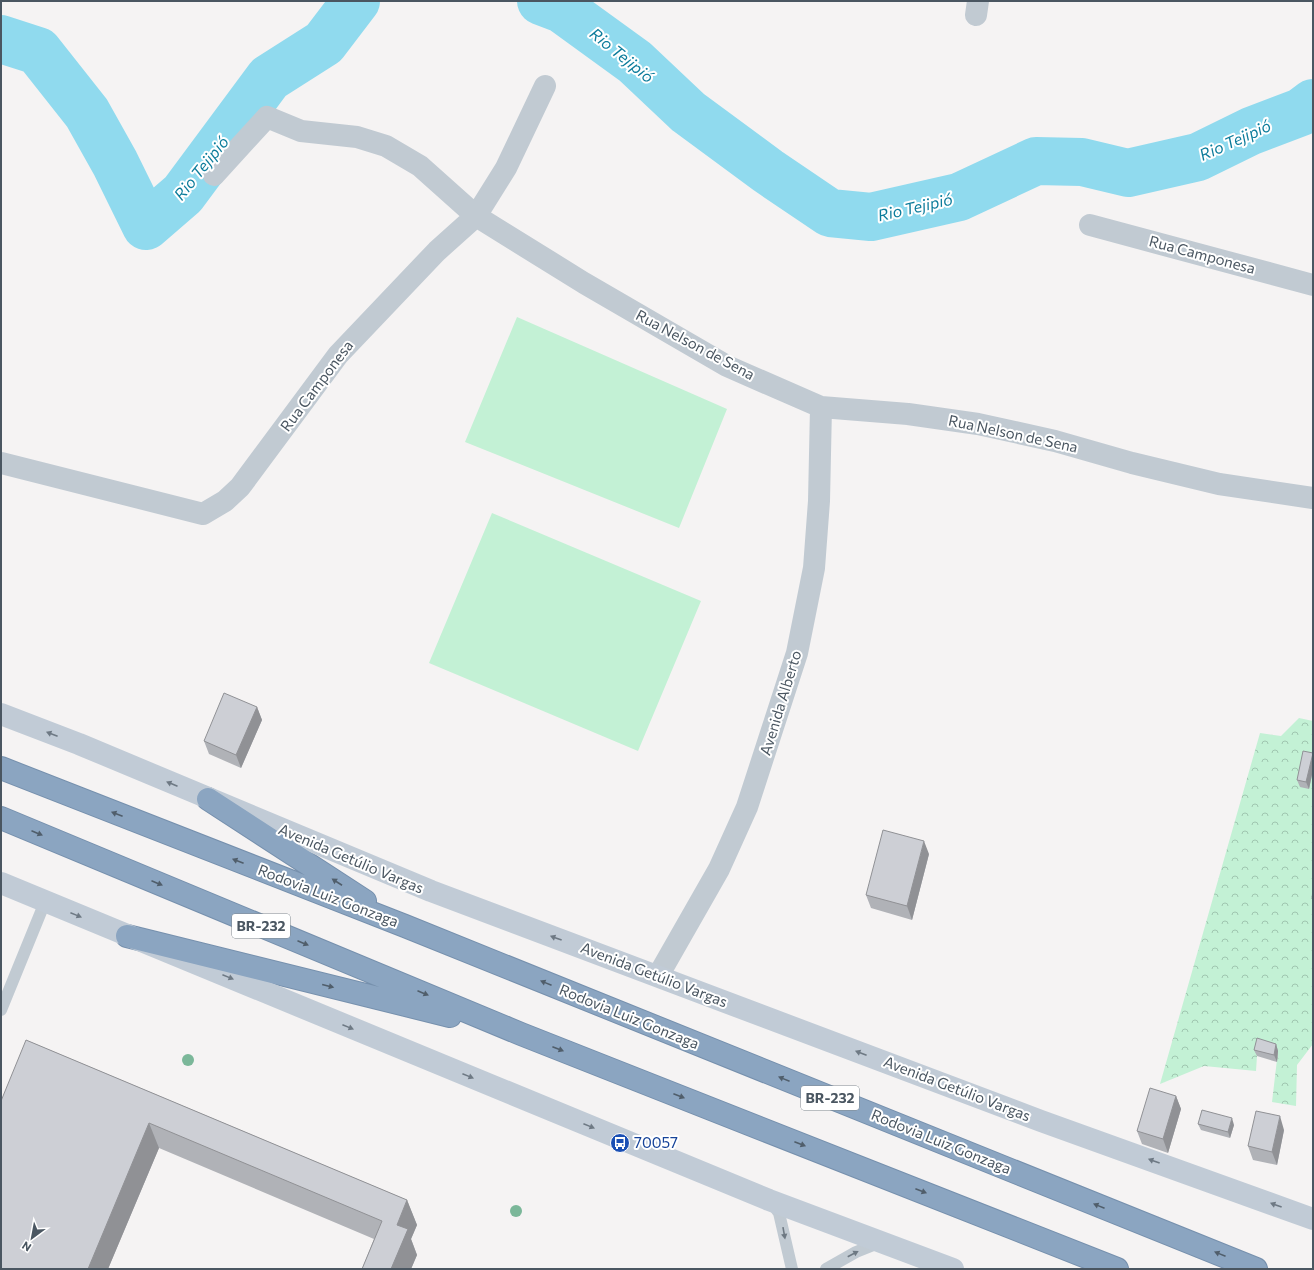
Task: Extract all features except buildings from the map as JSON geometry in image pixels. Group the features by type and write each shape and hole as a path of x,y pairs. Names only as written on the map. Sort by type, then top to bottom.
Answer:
{"highway":[{"name":"Rodovia Luiz Gonzaga","path":"1,768 405,926 1256,1269"},
{"path":"208,799 405,926"},
{"name":"BR-232","path":"1,818 522,1034 1118,1269"},
{"path":"127,936 522,1034"}],"street":[{"name":"Rua Camponesa","path":"1,463 203,514 225,501 240,487 338,354 437,251 476,216 506,168 545,86"},
{"name":"Rua Nelson de Sena","path":"214,175 267,117 301,131 329,136 356,138 386,146 420,166 476,216 584,283 727,366 821,407 908,414 978,424 1055,441 1132,463 1219,484 1313,498"},
{"name":"Rua Camponesa","path":"1090,225 1313,286"},
{"name":"Avenida Alberto","path":"658,976 719,869 747,807 797,653 814,568 819,501 821,407"},
{"name":"Avenida Getúlio Vargas","path":"1,714 79,744 431,892 1041,1121 1313,1219"},
{"path":"1,883 769,1200 953,1269"}],"lane":[{"path":"1,1010 45,902"},
{"path":"769,1200 779,1213 792,1269"},
{"path":"826,1269 856,1252 881,1242"}],"green space":[{"path":"517,317 727,409 679,528 465,442"},
{"path":"492,513 701,601 638,751 429,663"},
{"path":"1299,718 1313,721 1313,1044 1297,1065 1296,1106 1272,1102 1278,1051 1257,1056 1256,1071 1204,1066 1160,1084 1260,733 1281,736"}],"waterway":[{"name":"Rio Tejipió","path":"1,39 38,51 87,113 115,163 146,226 183,194 269,78 324,43 356,1"},
{"name":"Rio Tejipió","path":"541,1 562,9 635,62 688,112 768,171 830,213 871,217 959,197 1036,161 1082,162 1128,173 1198,157 1251,131 1301,112 1313,103"}],"place":[{"name":"70057","path":"620,1143"}]}
